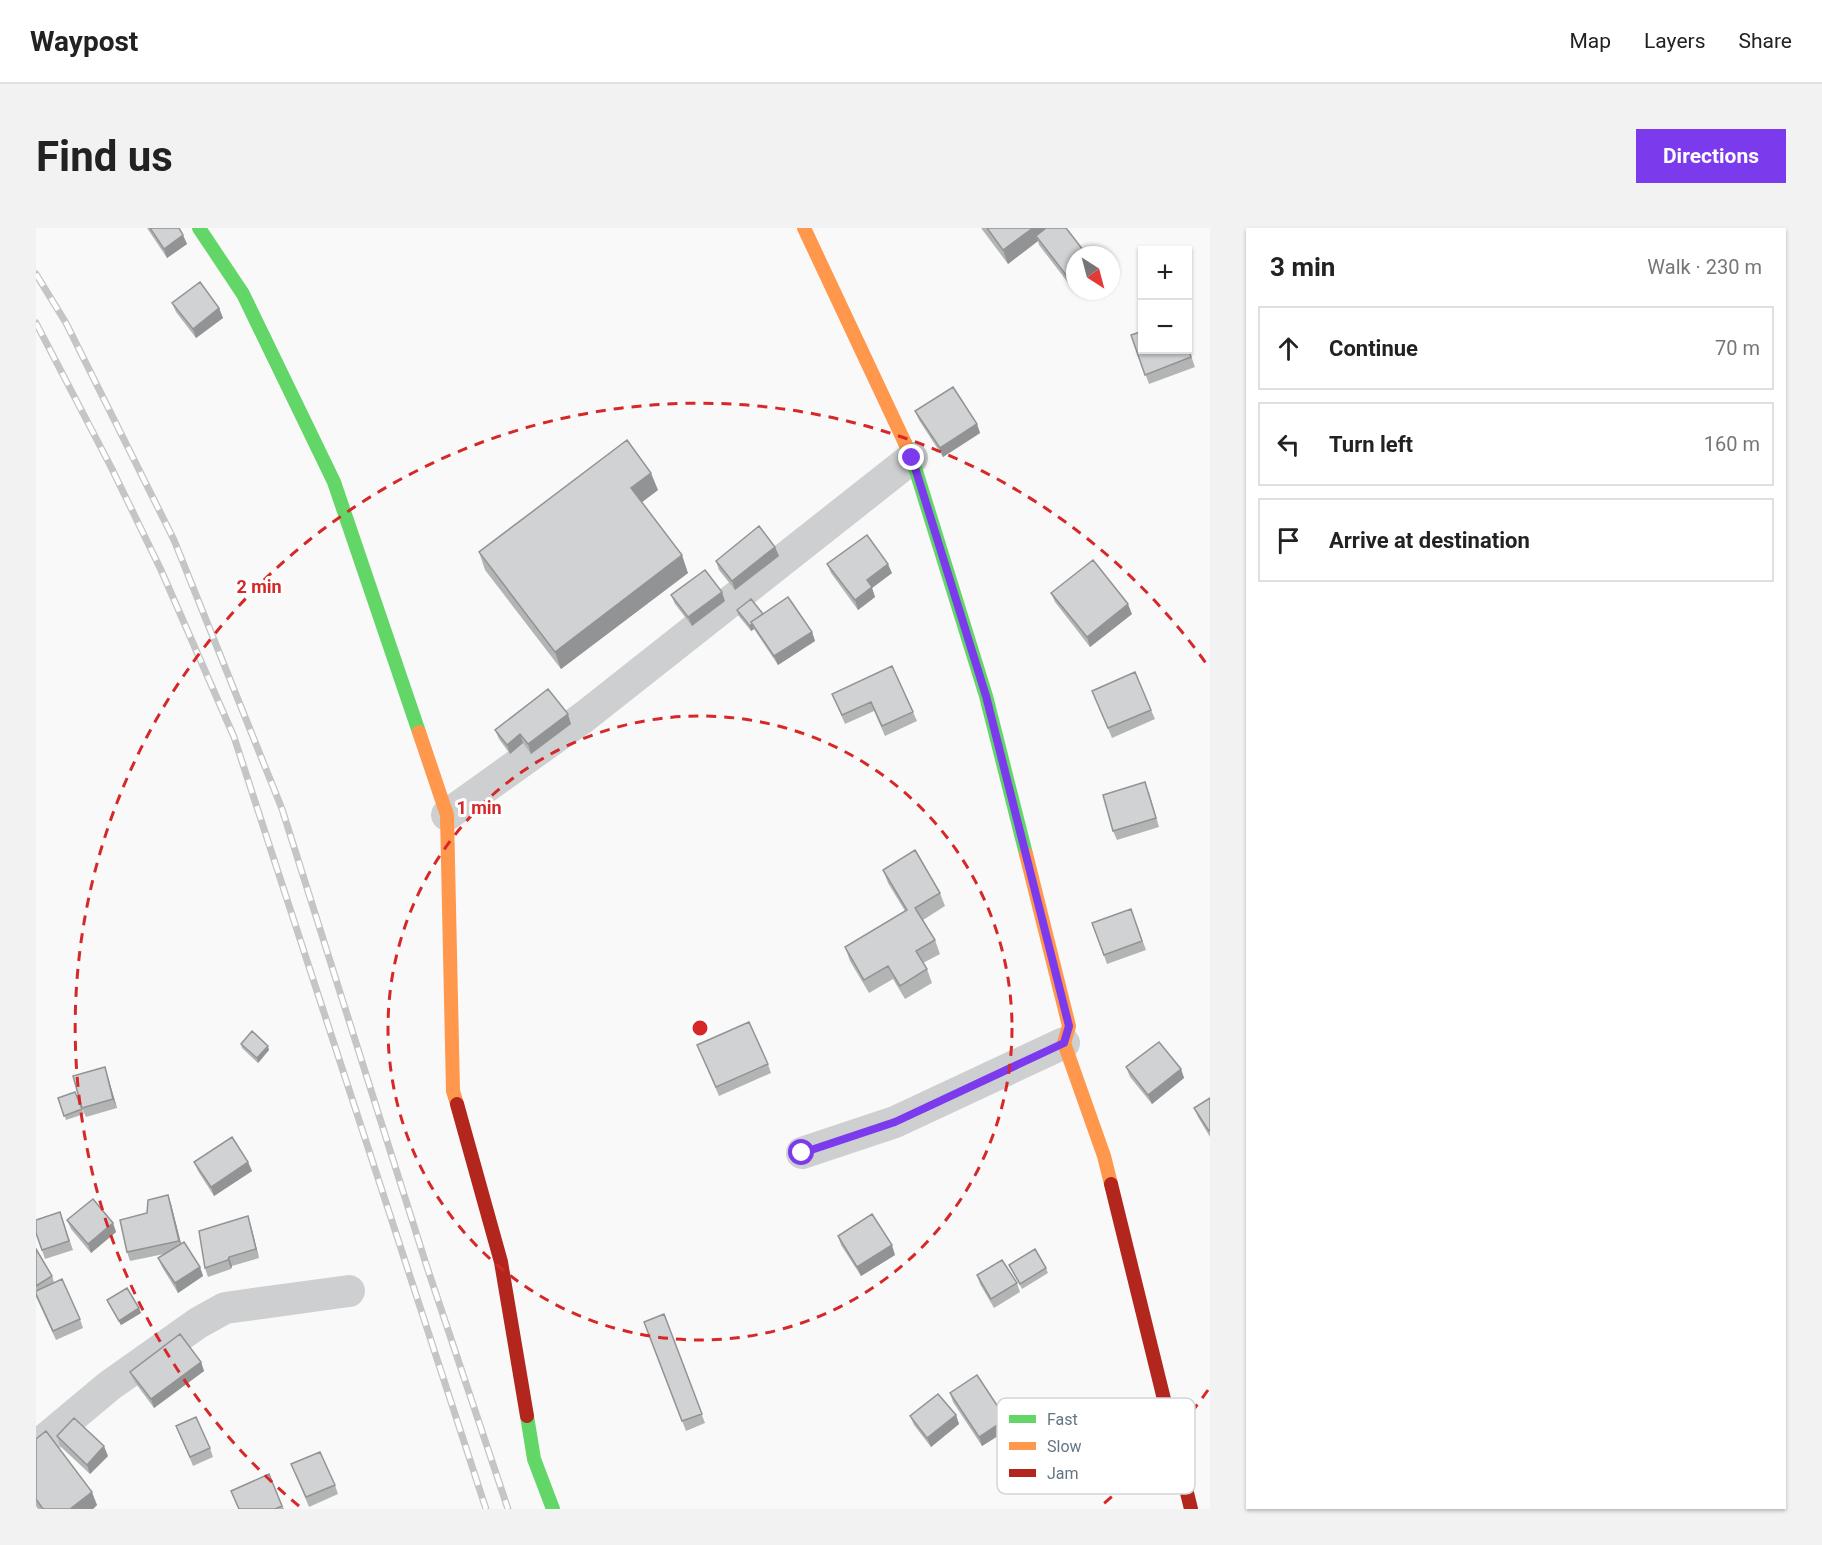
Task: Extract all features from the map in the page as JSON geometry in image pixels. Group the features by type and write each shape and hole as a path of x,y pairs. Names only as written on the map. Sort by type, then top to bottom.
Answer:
{"street":[{"path":"199,228 243,294 334,482 447,815 453,1091 501,1262 534,1459 553,1509"},
{"path":"804,228 912,458 988,707 1069,1026 1064,1043 1104,1156 1164,1398"},
{"path":"447,815 584,717 912,458"},
{"path":"802,1153 895,1122 1064,1043"},
{"path":"36,1447 109,1386 198,1323 225,1308 349,1291"},
{"path":"1187,1494 1191,1509"}],"building":[{"path":"150,228 179,228 183,235 164,249"},
{"path":"987,228 1033,228 1003,250"},
{"path":"1046,228 1066,228 1080,246 1066,246 1066,275 1036,236"},
{"path":"200,282 219,308 193,329 172,303"},
{"path":"1138,333 1138,354 1190,354 1191,357 1145,375 1131,335"},
{"path":"953,387 977,424 940,448 915,411"},
{"path":"627,440 651,473 631,488 682,555 555,652 479,552"},
{"path":"759,526 775,547 732,581 716,561"},
{"path":"867,535 888,564 867,580 872,587 855,600 827,564"},
{"path":"1093,560 1128,604 1087,637 1051,593"},
{"path":"705,570 722,592 688,617 671,595"},
{"path":"788,597 812,632 774,656 751,622"},
{"path":"751,599 763,614 751,622 750,626 737,610"},
{"path":"892,666 913,712 882,726 871,702 842,715 832,694"},
{"path":"1135,672 1151,710 1108,728 1092,691"},
{"path":"548,689 568,714 528,744 520,734 507,745 495,730"},
{"path":"1145,782 1156,818 1113,831 1103,795"},
{"path":"915,850 940,893 915,908 935,940 916,951 927,969 900,986 888,966 864,980 845,947 907,910 883,870"},
{"path":"1131,909 1142,941 1104,955 1092,923"},
{"path":"749,1022 768,1064 716,1087 697,1045"},
{"path":"252,1031 268,1046 257,1058 241,1044"},
{"path":"1159,1042 1181,1069 1148,1095 1126,1067"},
{"path":"105,1067 113,1099 82,1108 73,1076"},
{"path":"75,1092 82,1109 64,1116 58,1098"},
{"path":"1210,1098 1210,1130 1209,1131 1194,1108"},
{"path":"232,1137 248,1162 211,1187 194,1162"},
{"path":"168,1195 179,1241 127,1252 120,1220 147,1213 148,1200"},
{"path":"93,1199 113,1223 88,1244 67,1220"},
{"path":"60,1212 69,1241 42,1250 36,1233 36,1220"},
{"path":"872,1214 892,1245 857,1267 838,1236"},
{"path":"248,1216 256,1249 229,1257 228,1260 205,1268 199,1231"},
{"path":"184,1242 200,1267 175,1283 158,1258"},
{"path":"36,1249 52,1276 36,1286"},
{"path":"1035,1249 1046,1268 1020,1284 1009,1265"},
{"path":"1002,1260 1017,1283 991,1299 977,1275"},
{"path":"62,1279 80,1319 53,1331 36,1291"},
{"path":"127,1288 139,1308 119,1321 107,1300"},
{"path":"664,1314 702,1414 682,1421 644,1322"},
{"path":"180,1334 201,1362 151,1399 130,1372"},
{"path":"977,1375 997,1405 997,1425 979,1437 950,1393"},
{"path":"938,1394 956,1415 927,1438 910,1416"},
{"path":"196,1417 210,1448 190,1457 176,1426"},
{"path":"74,1418 104,1446 87,1465 57,1436"},
{"path":"46,1431 92,1492 70,1509 43,1509 36,1499 36,1439"},
{"path":"320,1452 335,1485 306,1497 291,1464"},
{"path":"269,1474 282,1506 275,1509 239,1509 231,1491"}],"railway":[{"path":"36,274 66,323 174,540 282,809 426,1264 508,1509"},
{"path":"36,323 111,467 161,570 234,737 486,1509"}],"traffic: fast":[{"path":"199,228 243,294 334,482 419,732"},
{"path":"905,443 912,458 986,696 1026,854"},
{"path":"527,1416 534,1459 553,1509"}],"traffic: slow":[{"path":"804,228 905,443"},
{"path":"419,732 447,815 453,1091 457,1104"},
{"path":"1026,854 1069,1026 1064,1043 1104,1156 1111,1184"}],"traffic: jam":[{"path":"457,1104 501,1262 527,1416"},
{"path":"1111,1184 1164,1398"},
{"path":"1187,1494 1191,1509"}],"route":[{"path":"802,1153 895,1122 1064,1043 1069,1026 986,696 912,458"}]}
